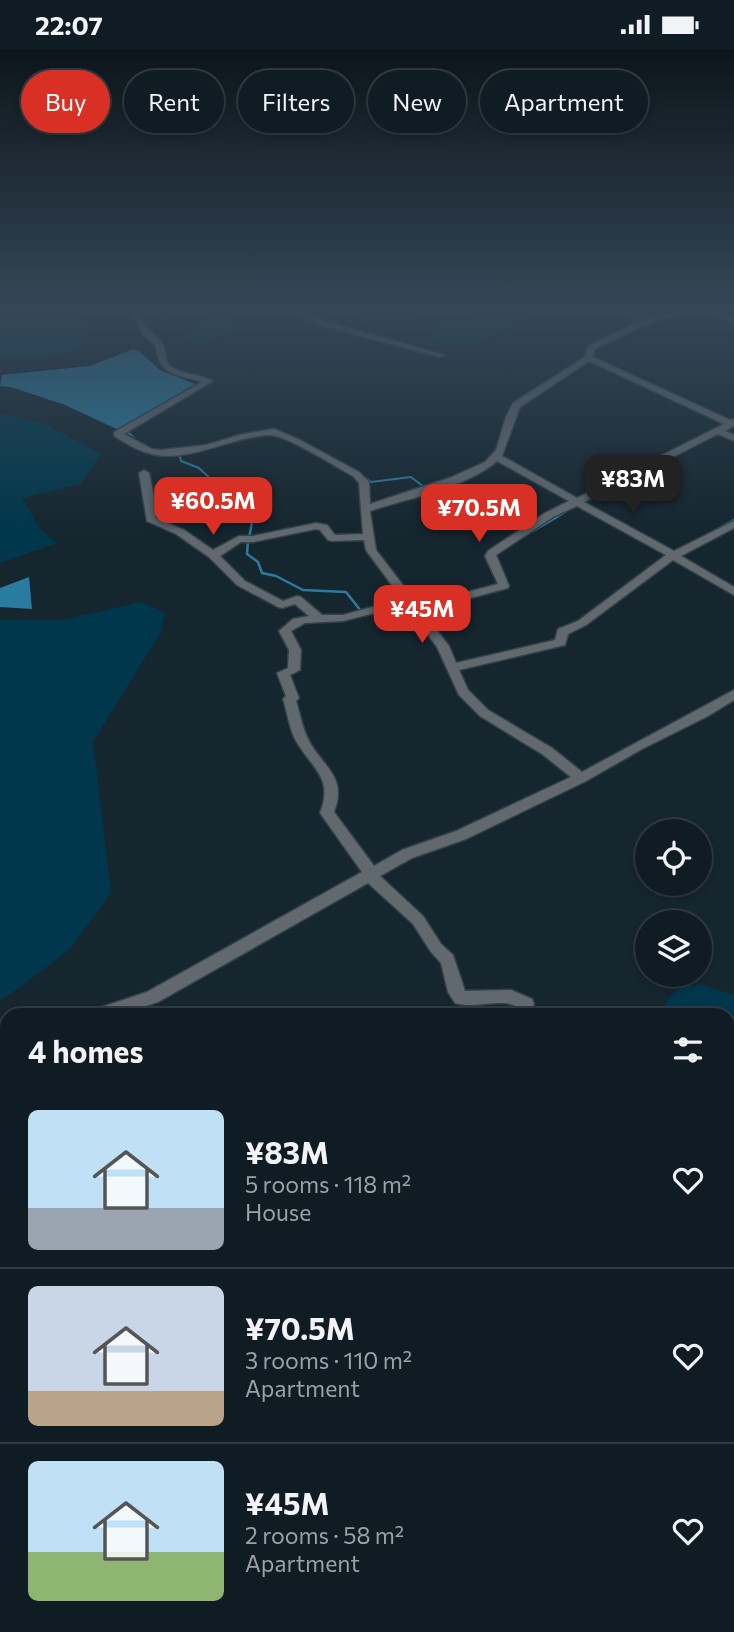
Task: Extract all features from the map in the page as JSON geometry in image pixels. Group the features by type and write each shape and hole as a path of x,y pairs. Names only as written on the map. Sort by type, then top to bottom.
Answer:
{"street":[{"path":"204,384 117,434 149,451 161,453 207,449 262,432 274,432 362,479 371,551 443,646 463,692 484,713 547,751 581,778"},
{"path":"365,509 444,483 496,457 516,405 549,384"},
{"path":"646,384 732,423"},
{"path":"526,1004 517,997 502,995 461,998 456,992 448,960 436,948 418,920 369,874 327,813 333,801 333,788 326,771 307,749 299,734 289,699 293,698 283,674 294,670 295,650 285,631 288,627 317,617 340,619 504,586 490,556 549,515 732,423"},
{"path":"718,431 734,438"},
{"path":"496,457 734,592"},
{"path":"144,473 151,519 180,532 213,555 241,583 282,605 296,599 317,617"},
{"path":"452,668 561,642 562,632 582,623 672,556 734,524"},
{"path":"213,555 239,539 253,539 316,526 323,527 332,538 369,537"},
{"path":"120,1008 152,997 407,854 461,835 581,778 637,746 712,709 734,694"}],"shaded area":[{"path":"0,384 195,384 123,426 136,438 65,405 11,387 0,386"},
{"path":"0,413 41,422 101,454 80,484 22,498 40,529 57,543 0,563"},
{"path":"29,577 32,609 0,607 0,588"},
{"path":"141,602 165,613 161,632 93,742 111,893 70,949 0,1000 0,620 63,620"},
{"path":"709,987 734,995 734,1008 665,1008 670,996 680,989"}],"waterway":[{"path":"179,454 181,461 199,468 215,483 229,484 244,492 249,499 253,518"},
{"path":"363,476 371,482 411,477 424,487"},
{"path":"554,519 572,508"},
{"path":"521,538 557,517"},
{"path":"249,538 253,518"},
{"path":"714,531 734,520"},
{"path":"248,541 247,554 258,562 262,573 276,576 303,590 346,592 361,611"}]}
